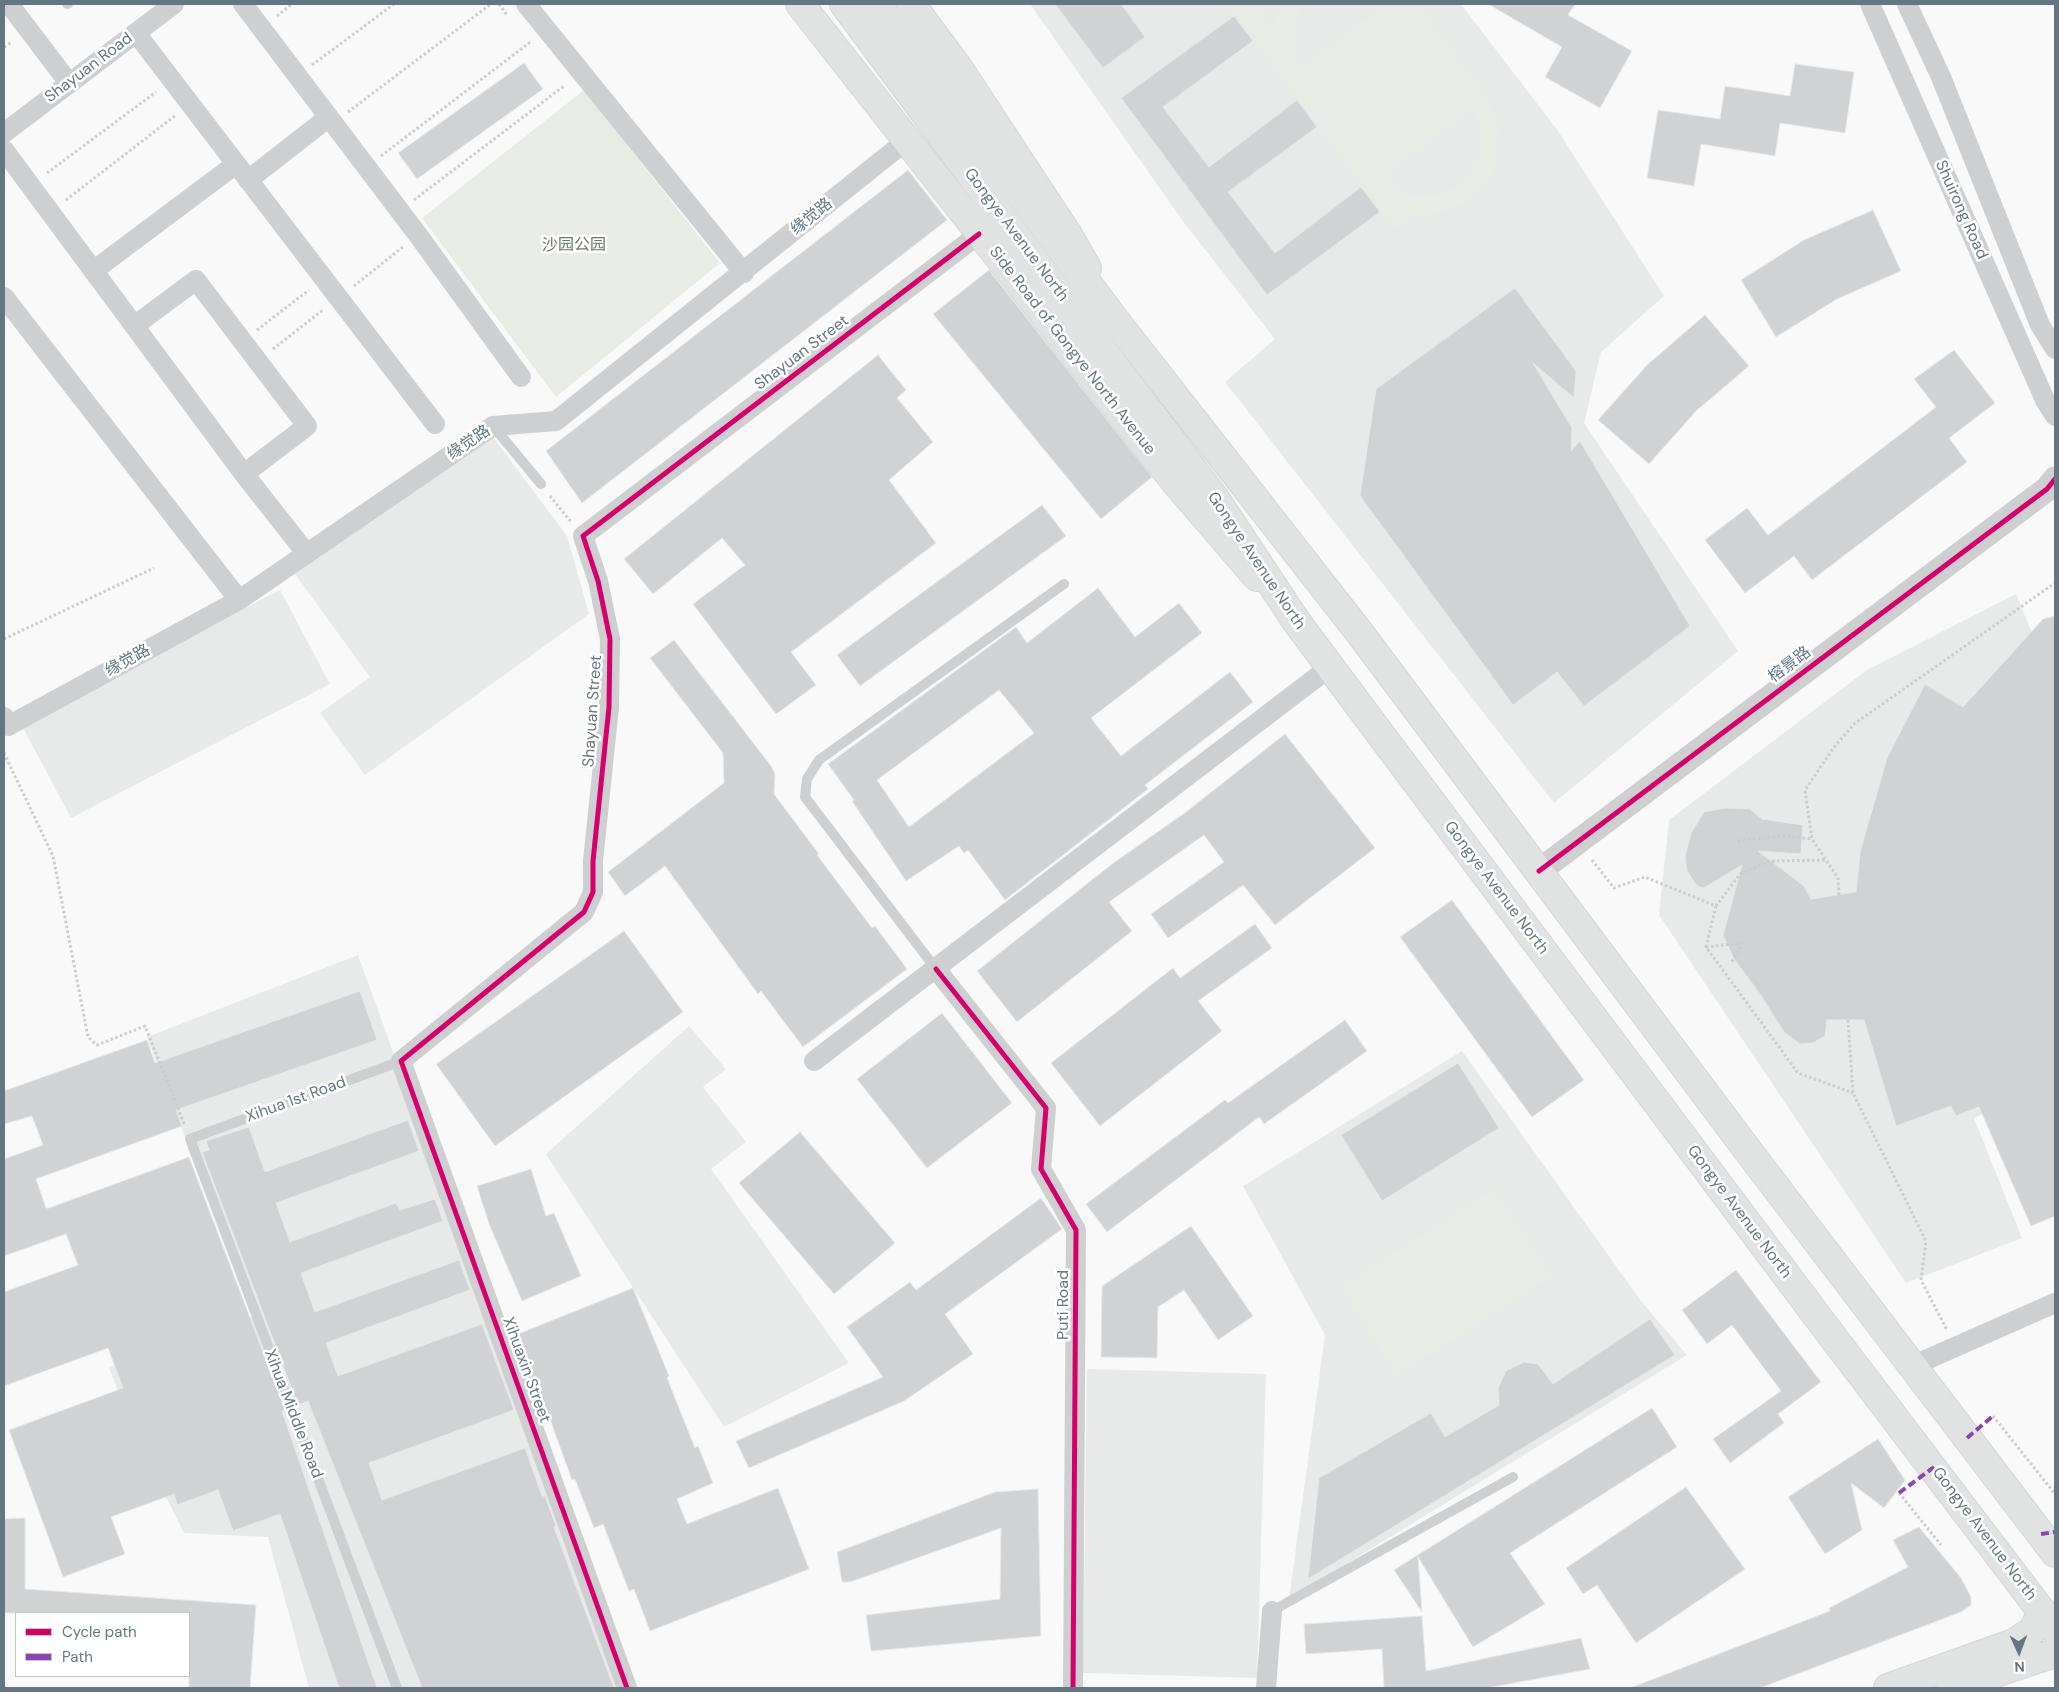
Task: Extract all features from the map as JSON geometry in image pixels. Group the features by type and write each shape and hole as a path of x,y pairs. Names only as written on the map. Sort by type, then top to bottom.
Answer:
{"main road":[{"name":"Side Road of Gongye North Avenue","path":"800,4 1176,483 1296,621"},
{"name":"Gongye Avenue North","path":"844,4 1214,497 1296,621 1330,667 1829,1332 2049,1620"},
{"name":"Gongye Avenue North","path":"877,4 1115,320 1358,632 1912,1366 2055,1552"},
{"path":"912,4 959,69 1068,235 1115,320"},
{"path":"1888,1688 2014,1644 2049,1620"},
{"path":"1951,1688 2055,1653"}],"street":[{"path":"9,4 69,83"},
{"name":"Shayuan Road","path":"4,133 174,4"},
{"path":"243,4 400,210 521,377"},
{"path":"526,4 744,273"},
{"name":"Shuirong Road","path":"1870,4 2045,400 2055,416"},
{"name":"Shuirong Road","path":"1907,4 1941,77 2040,325 2055,349"},
{"path":"136,33 435,424"},
{"path":"248,180 331,120"},
{"name":"缘觉路","path":"5,724 239,600 493,426 556,422 744,273 906,141"},
{"path":"4,150 244,474 307,554"},
{"path":"93,270 236,164"},
{"name":"Shayuan Street","path":"401,1061 584,912 593,892 593,862 609,707 610,639 598,581 583,536 979,234"},
{"path":"134,326 196,280 307,426 244,474"},
{"path":"4,297 239,600"},
{"name":"榕景路","path":"1539,870 2047,488 2055,479"},
{"path":"814,1060 936,969 1330,667"},
{"name":"Puti Road","path":"936,969 1046,1108 1041,1169 1076,1230 1073,1688"},
{"name":"Xihuaxin Street","path":"401,1061 627,1688"},
{"path":"1912,1366 2055,1303"},
{"path":"1266,1688 1272,1611"}],"lane":[{"path":"493,426 541,484"},
{"path":"936,969 805,797 807,779 819,760 1064,584"},
{"name":"Xihua 1st Road","path":"190,1139 401,1061"},
{"name":"Xihua Middle Road","path":"190,1139 397,1688"},
{"path":"1272,1611 1513,1478"}],"path":[{"path":"298,76 394,4"},
{"path":"331,120 491,4"},
{"path":"366,167 529,43"},
{"path":"30,186 172,80"},
{"path":"400,210 564,86"},
{"path":"50,213 190,104"},
{"path":"258,361 418,235"},
{"path":"243,341 324,279"},
{"path":"541,484 583,536"},
{"path":"4,639 154,568"},
{"path":"1839,895 1838,878 1812,839 1805,790 1835,746 1854,724 2055,584"},
{"path":"4,753 53,856 88,1037 97,1045 145,1026 190,1139"},
{"path":"1738,841 1782,836 1812,839"},
{"path":"1577,842 1614,888 1644,877 1716,906"},
{"path":"1825,860 1770,861 1740,874 1716,906 1706,947 1798,1073 1853,1093"},
{"path":"1706,947 1742,943 1730,963"},
{"path":"1848,1020 1853,1093 1926,1241 1921,1280 1955,1347"},
{"path":"1993,1416 2055,1494"},
{"path":"1898,1493 1941,1545"}],"shaded area":[{"path":"1030,4 1461,4 1558,131 1664,296 1601,352 1584,423 1738,651 1554,803 1225,382 1275,339 1185,224"},
{"path":"490,433 567,536 589,614 365,775 320,713 370,677 295,574"},
{"path":"280,590 330,684 71,818 21,724"},
{"path":"2016,594 2055,690 2055,731 2010,750 2032,1092 1974,1118 2022,1238 1906,1283 1659,915 1669,820 1867,670"},
{"path":"358,955 623,1688 309,1688 268,1537 184,1533 144,1452 109,1368 253,1316 147,1037"},
{"path":"689,1026 726,1069 703,1087 746,1142 711,1169 849,1363 724,1427 546,1154"},
{"path":"1462,1051 1641,1301 1687,1355 1289,1599 1325,1335 1243,1186"},
{"path":"1087,1369 1266,1374 1257,1678 1083,1673"}],"green space":[{"path":"1228,4 1255,4 1274,29 1279,4 1304,4 1296,21 1294,39 1296,55 1302,66 1385,4 1418,4 1490,101 1499,127 1498,150 1492,176 1473,197 1449,211 1410,218 1395,230","holes":["1472,110 1480,131 1478,155 1470,172 1457,186 1433,196 1413,196 1396,187 1385,175"]},
{"name":"沙园公园","path":"584,90 720,263 556,397 422,218"},
{"path":"1495,1188 1553,1276 1397,1376 1340,1287"}],"building":[{"path":"1055,4 1121,4 1145,37 1103,68"},
{"path":"1488,4 1575,4 1568,15 1632,51 1600,108 1545,77 1562,47"},
{"path":"1234,16 1253,41 1163,107 1209,167 1297,100 1317,127 1228,192 1275,253 1361,187 1380,212 1267,295 1121,98"},
{"path":"524,63 543,89 417,179 398,153"},
{"path":"1795,64 1854,72 1845,133 1780,123 1775,156 1701,144 1694,186 1647,178 1658,110 1720,119 1725,86 1790,96"},
{"path":"908,170 947,220 582,503 546,451"},
{"path":"1873,210 1901,271 1837,299 1776,337 1741,280 1804,240"},
{"path":"989,270 1152,477 1101,519 933,314"},
{"path":"1515,288 1576,371 1574,398 1533,363 1572,428 1571,451 1580,441 1690,626 1584,706 1557,672 1513,705 1360,496 1376,389"},
{"path":"1705,315 1749,366 1696,411 1649,464 1598,420 1647,365"},
{"path":"1954,350 1995,403 1949,438 1967,462 1812,580 1794,556 1745,593 1705,540 1747,508 1768,535 1829,489 1936,407 1914,379"},
{"path":"878,355 906,390 897,398 933,442 889,480 936,543 791,652 816,685 776,714 693,604 745,565 722,538 653,594 624,559"},
{"path":"1042,505 1066,536 860,686 837,655"},
{"path":"1098,588 1135,637 1179,603 1202,633 1091,718 1121,756 1230,672 1253,702 1145,785 1148,789 1005,900 968,850 964,853 959,846 906,881 852,801 854,800 828,764 1016,627 1027,643","holes":["999,690 1034,733 909,827 877,780"]},
{"path":"2055,616 2055,1216 2031,1226 1979,1107 1956,1116 1951,1106 1896,1126 1864,1020 1827,1020 1825,1036 1813,1043 1800,1044 1784,1032 1760,994 1734,959 1723,935 1742,865 1704,888 1697,886 1687,871 1685,856 1691,833 1704,812 1725,808 1750,809 1762,819 1803,825 1801,854 1758,851 1804,886 1811,899 1856,892 1860,852 1887,758 1925,684 1963,707 2043,619"},
{"path":"674,640 771,766 775,774 774,794 819,854 817,855 872,928 875,926 907,969 803,1047 761,991 758,994 665,866 625,896 608,872 724,783 723,753 650,658"},
{"path":"1285,734 1375,848 1275,925 1243,885 1168,938 1151,914 1224,862 1204,835 1109,902 1132,931 1017,1022 977,971 1112,864 1186,812"},
{"path":"1452,900 1584,1080 1532,1117 1400,937"},
{"path":"1255,924 1272,948 1198,1001 1222,1031 1100,1126 1051,1063 1173,968 1180,978"},
{"path":"624,931 683,1012 495,1146 436,1064"},
{"path":"360,991 377,1040 176,1110 182,1126 36,1179 46,1208 49,1208 189,1157 285,1410 282,1411 377,1688 339,1688 280,1514 233,1531 218,1490 177,1505 174,1494 111,1517 125,1554 63,1577 9,1430 123,1388 108,1348 4,1386 4,1292 78,1265 66,1234 4,1256 4,1159 43,1145 32,1116 4,1124 4,1091 147,1040 155,1063"},
{"path":"942,1013 1012,1103 927,1168 857,1079"},
{"path":"1345,1020 1367,1051 1264,1124 1259,1117 1107,1232 1086,1204 1225,1100 1228,1103"},
{"path":"1458,1063 1499,1128 1382,1201 1341,1135"},
{"path":"408,1120 419,1151 276,1203 290,1242 396,1203 400,1210 435,1199 443,1221 301,1273 315,1312 459,1260 470,1290 326,1343 338,1376 482,1324 514,1410 369,1463 382,1500 525,1448 542,1496 545,1496 556,1526 554,1527 614,1688 422,1688 308,1401 298,1405 202,1152 209,1150 206,1141 249,1127 265,1172"},
{"path":"800,1132 895,1243 834,1294 739,1183"},
{"path":"531,1169 546,1216 554,1213 581,1276 522,1301 489,1224 477,1186"},
{"path":"1041,1198 1062,1229 945,1314 973,1354 904,1401 749,1468 736,1441 883,1377 847,1327 910,1282 916,1290"},
{"path":"1191,1226 1253,1316 1218,1340 1184,1290 1158,1307 1157,1358 1101,1357 1102,1286"},
{"path":"1736,1270 1821,1382 1778,1414 1784,1423 1730,1463 1713,1439 1781,1391 1732,1325 1707,1344 1682,1310"},
{"path":"633,1288 669,1376 667,1378 695,1448 698,1446 713,1483 677,1499 687,1524 778,1488 809,1569 650,1631 634,1589 629,1591 603,1524 594,1528 575,1479 572,1480 543,1400 537,1402 513,1336"},
{"path":"1650,1319 1675,1355 1308,1579 1319,1478 1431,1413 1445,1437 1499,1405 1498,1388 1506,1371 1524,1362 1538,1364 1553,1384"},
{"path":"1652,1408 1677,1447 1510,1553 1545,1604 1473,1647 1418,1557 1422,1612 1394,1570"},
{"path":"1878,1439 1905,1480 1884,1508 1851,1483 1862,1530 1825,1554 1788,1497"},
{"path":"1686,1487 1745,1569 1636,1643 1597,1585 1583,1594 1566,1568"},
{"path":"1038,1489 1041,1636 871,1651 866,1615 1000,1599 1001,1528 850,1582 842,1582 837,1552 995,1492"},
{"path":"25,1518 25,1589 256,1605 250,1688 189,1688 190,1612 4,1613 4,1519"},
{"path":"1919,1527 1961,1578 1971,1597 1971,1605 1961,1612 1760,1688 1630,1688 1830,1611 1829,1608 1908,1567 1893,1540"},
{"path":"1422,1616 1426,1671 1581,1638 1590,1669 1487,1688 1384,1688 1382,1649 1306,1654 1304,1624"}],"marked path":[{"path":"1967,1438 1993,1416"},
{"path":"1899,1493 1934,1467"},
{"path":"2041,1534 2055,1532"}],"cycle path":[{"path":"627,1688 401,1061 584,912 593,892 593,861 609,707 610,639 598,581 583,536 979,234"},
{"path":"1539,871 2047,489 2055,479"},
{"path":"936,969 1046,1108 1041,1169 1076,1230 1073,1688"}]}
